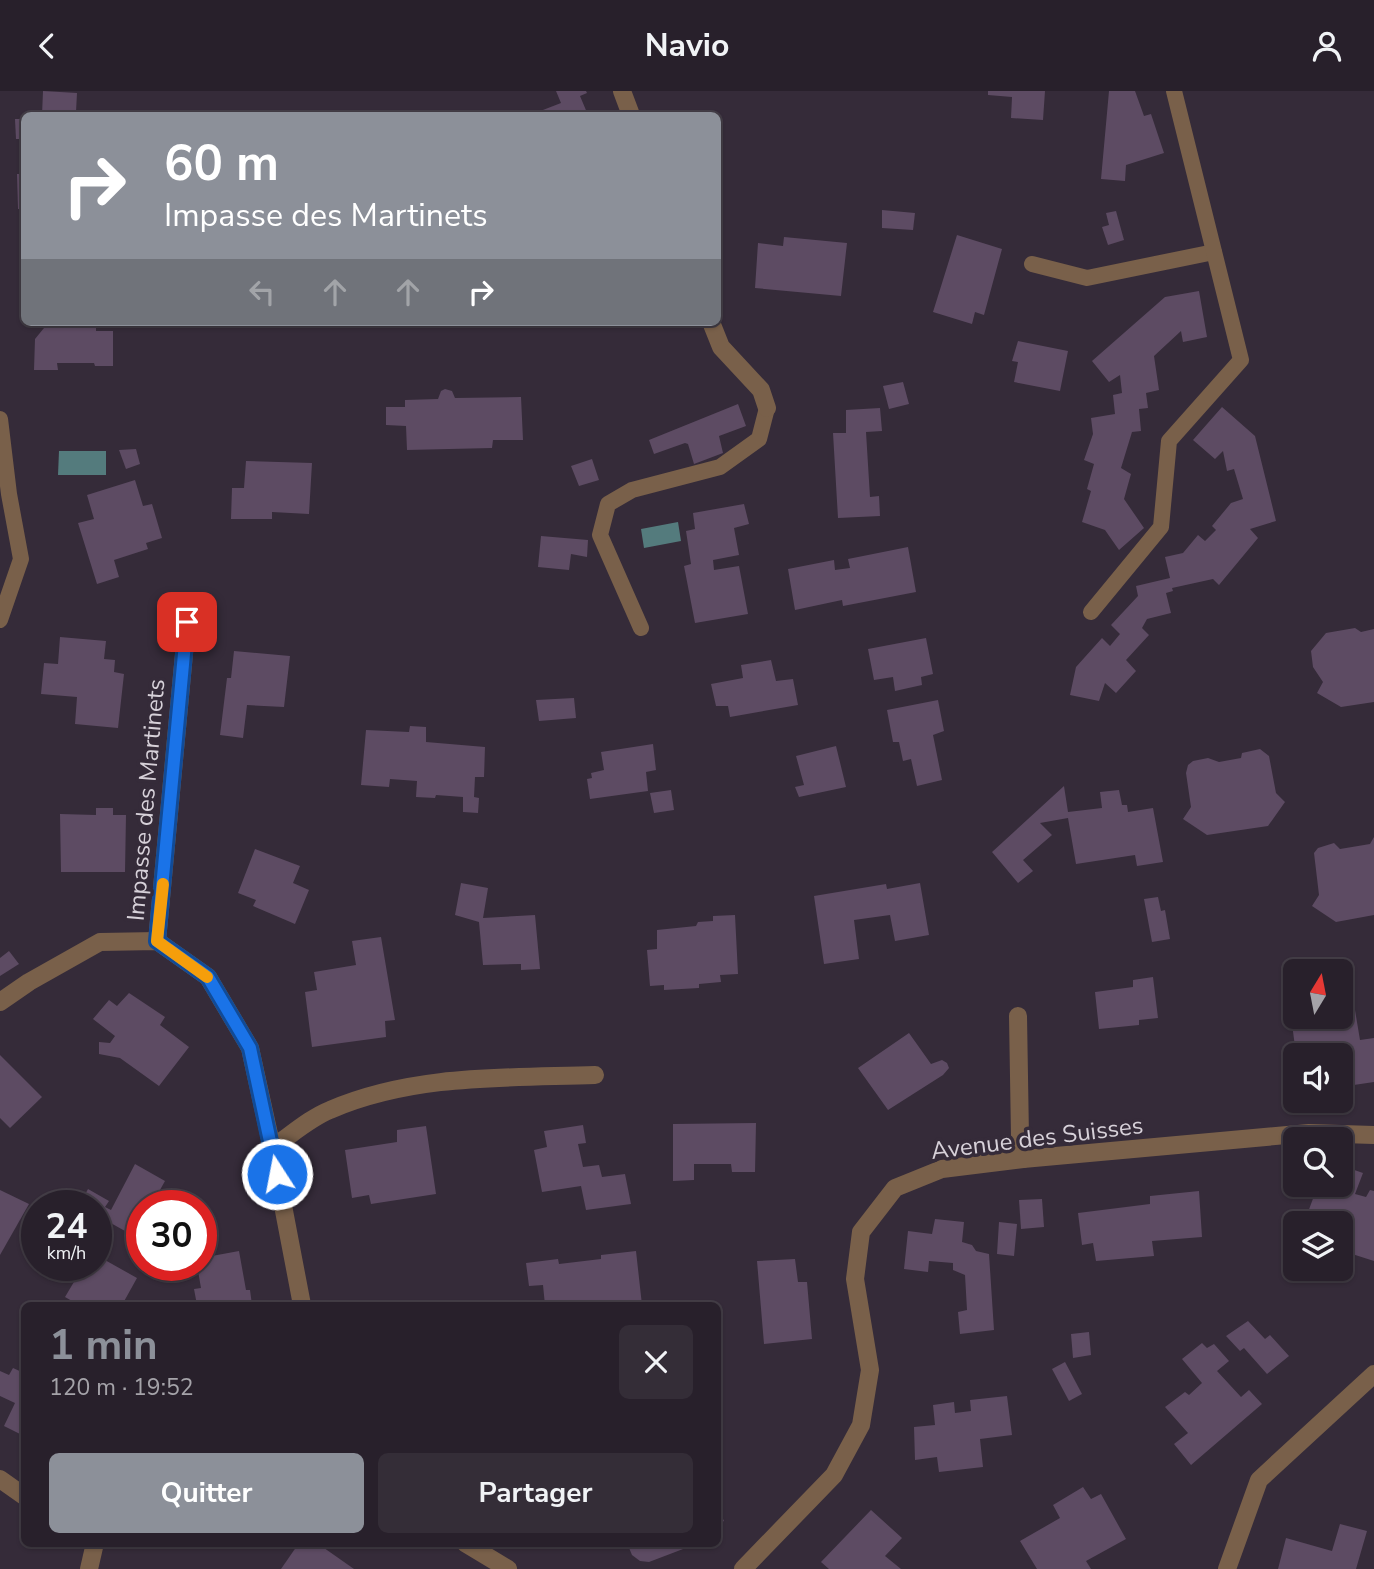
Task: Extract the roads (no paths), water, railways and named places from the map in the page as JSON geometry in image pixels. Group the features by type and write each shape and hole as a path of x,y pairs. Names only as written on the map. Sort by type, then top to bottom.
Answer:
{"street":[{"path":"622,91 630,112"},
{"path":"713,326 721,347 761,390 766,408"},
{"name":"Impasse des Martinets","path":"157,941 187,622"},
{"path":"0,1002 29,982 100,942 157,941 208,977 250,1048 301,1302"},
{"path":"1018,1016 1020,1137 1023,1159"},
{"path":"272,1148 329,1110 404,1086 479,1079 595,1075"},
{"name":"Avenue des Suisses","path":"743,1569 834,1475 861,1425 870,1370 855,1279 860,1232 895,1188 942,1170 1023,1159 1309,1133 1374,1135"},
{"path":"1227,1569 1259,1480 1374,1374"},
{"path":"0,1479 21,1494"},
{"path":"89,1569 94,1547"},
{"path":"472,1547 508,1569"}],"lane":[{"path":"1090,612 1161,527 1169,441 1241,360 1174,91"},
{"path":"1032,264 1087,278 1214,252"},
{"path":"640,628 600,535 608,505 632,490 720,467 759,439 766,408"},
{"path":"0,419 9,494 21,559 0,620"}]}
